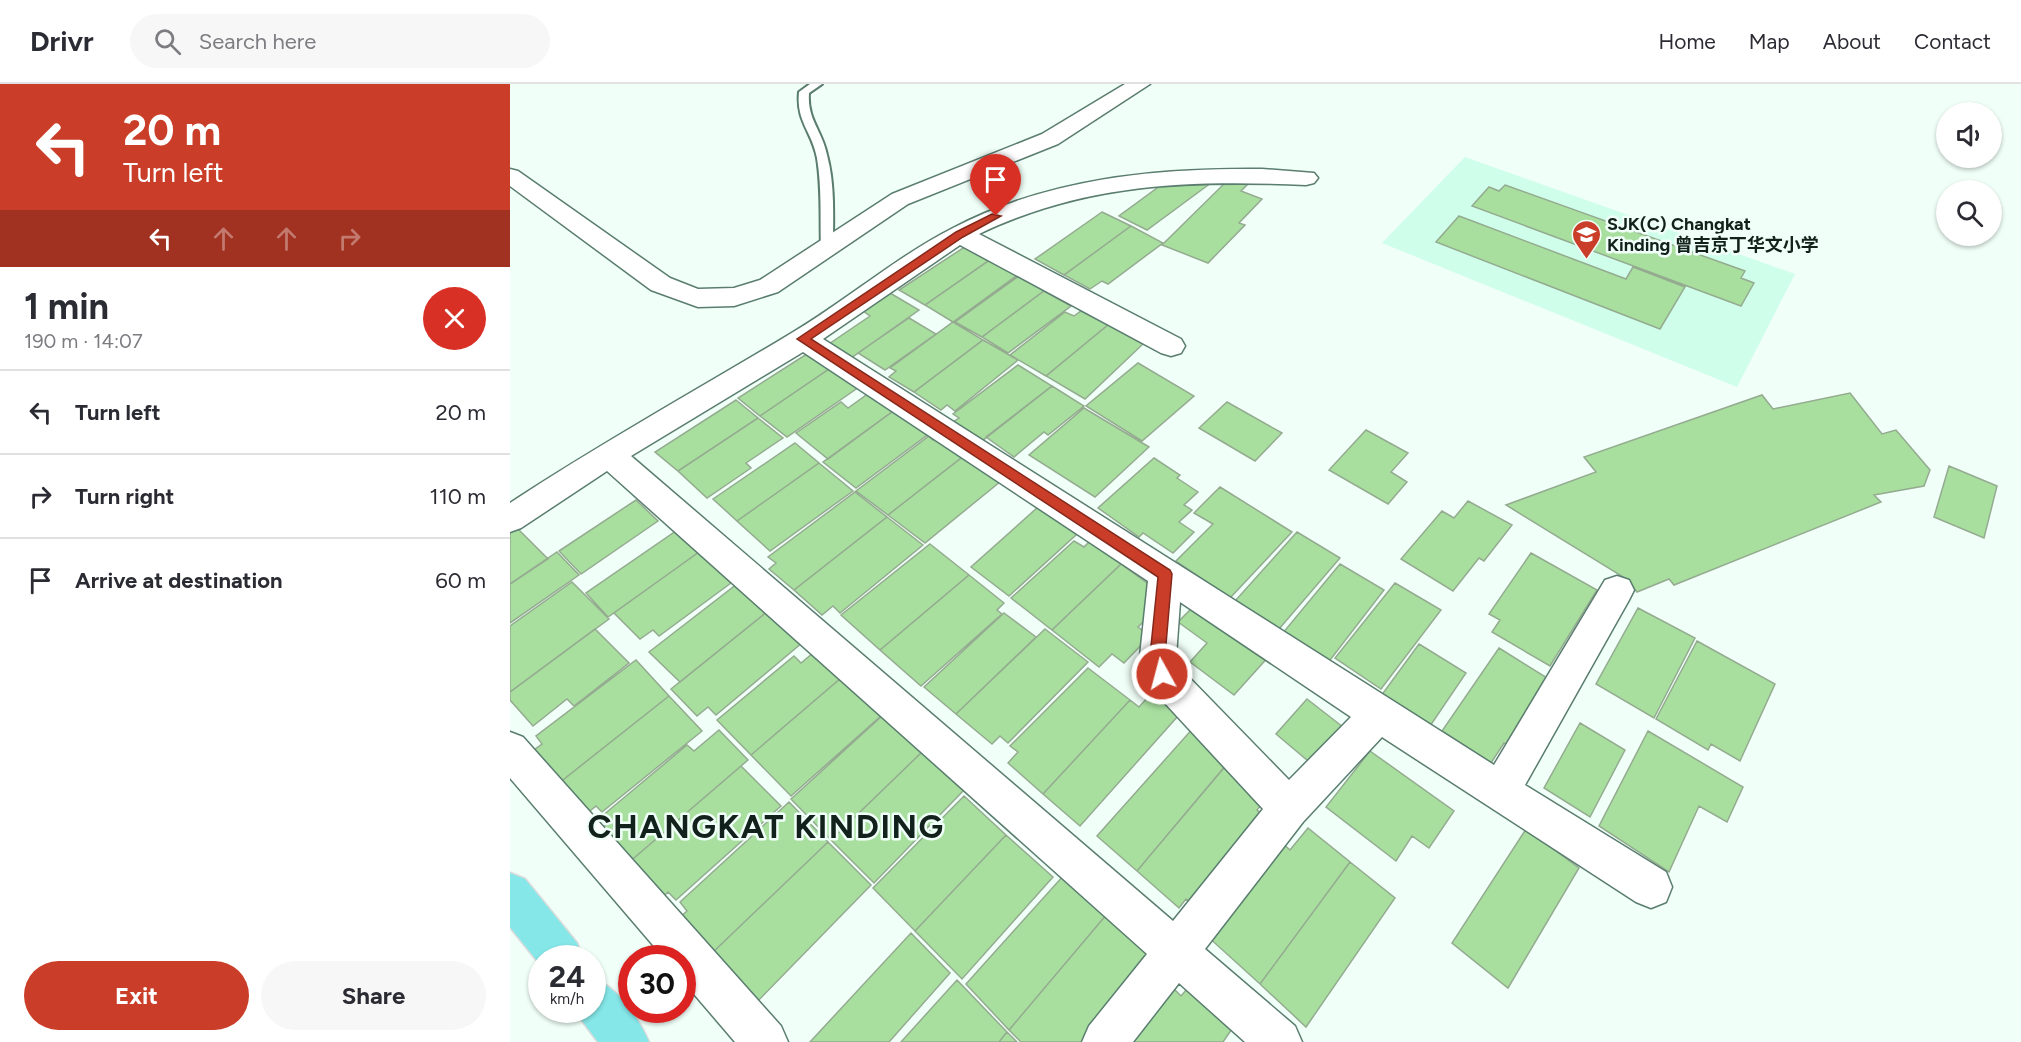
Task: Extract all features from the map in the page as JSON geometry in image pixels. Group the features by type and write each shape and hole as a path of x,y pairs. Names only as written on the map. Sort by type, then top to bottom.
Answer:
{"main road":[{"path":"510,894 551,945"},
{"path":"606,1017 626,1042"}],"street":[{"path":"510,176 533,190 649,278 672,290 698,298 749,295 769,286 900,199 1050,139 1140,84"},
{"path":"510,519 609,455 803,339 959,234 1018,207 1130,180 1205,174 1306,178"},
{"path":"959,234 1171,346"},
{"path":"803,339 1379,714 1501,789 1652,887"},
{"path":"609,455 1176,949 1279,1042"},
{"path":"1165,574 1158,656 1162,674 1289,808"},
{"path":"1501,789 1617,590"},
{"path":"1105,1042 1289,808 1379,714"},
{"path":"510,750 765,1042"}],"lane":[{"path":"817,84 804,92 801,113 819,142 825,182 827,248"}],"shaded area":[{"name":"SJK(C) Changkat Kinding 曾吉京丁华文小学","path":"1465,157 1795,274 1737,387 1382,243"}],"building":[{"path":"1230,178 1248,184 1241,191 1262,199 1239,223 1245,225 1208,263 1162,245"},
{"path":"1215,180 1147,230 1119,216 1164,183"},
{"path":"1505,185 1745,271 1741,278 1754,283 1741,306 1472,206 1489,187 1499,191"},
{"path":"1102,212 1131,226 1064,275 1035,259"},
{"path":"1459,216 1626,279 1633,267 1685,287 1660,329 1436,242"},
{"path":"1131,226 1163,243 1108,284 1102,281 1090,289 1064,275"},
{"path":"966,246 991,259 925,305 899,290"},
{"path":"991,259 1019,274 953,322 925,305"},
{"path":"1023,273 1049,287 982,337 955,322"},
{"path":"1044,291 1071,306 1008,353 982,337"},
{"path":"890,293 919,310 851,358 829,344 870,316 863,311"},
{"path":"1081,311 1108,325 1046,376 1010,355 1065,312 1074,316"},
{"path":"909,318 936,334 885,370 858,353"},
{"path":"953,322 983,340 914,392 889,377 896,371 890,368"},
{"path":"1108,325 1143,344 1085,399 1046,376"},
{"path":"983,340 1018,360 955,411 947,405 941,410 914,392"},
{"path":"810,352 832,367 760,416 738,398"},
{"path":"1138,363 1194,396 1142,441 1086,406"},
{"path":"1018,365 1052,386 982,441 953,422 959,418 953,414"},
{"path":"832,367 859,387 787,437 760,416"},
{"path":"1052,386 1084,406 1048,435 1044,432 1014,457 986,437"},
{"path":"872,391 896,409 828,459 796,433 841,402 848,408"},
{"path":"1850,393 1882,434 1896,430 1930,470 1924,486 1874,495 1881,502 1674,585 1669,579 1637,592 1625,578 1506,505 1596,472 1584,457 1762,395 1773,409"},
{"path":"736,400 758,418 678,471 655,452"},
{"path":"1227,402 1282,433 1255,461 1199,428"},
{"path":"1084,408 1149,447 1095,497 1029,455"},
{"path":"896,409 930,433 856,488 823,462"},
{"path":"758,418 783,438 746,463 751,468 707,498 678,471"},
{"path":"1366,430 1408,453 1391,472 1407,482 1388,504 1329,470"},
{"path":"929,436 933,440 938,436 965,455 888,515 856,491"},
{"path":"795,443 819,463 737,521 713,499"},
{"path":"965,455 1001,481 925,543 888,515"},
{"path":"1154,458 1180,475 1177,478 1198,492 1184,505 1192,510 1179,522 1194,532 1173,553 1143,533 1139,537 1098,508"},
{"path":"819,463 853,491 770,551 737,521"},
{"path":"1949,466 1997,486 1984,538 1934,517"},
{"path":"1220,487 1292,532 1230,598 1176,561 1213,524 1194,513"},
{"path":"855,492 887,517 794,590 769,569 776,563 768,557"},
{"path":"636,500 658,521 581,574 559,551"},
{"path":"1468,501 1512,525 1484,561 1479,558 1453,591 1401,559 1442,511 1454,518"},
{"path":"1038,507 1077,534 1009,596 971,567"},
{"path":"887,517 923,545 840,613 833,606 822,615 794,590"},
{"path":"517,528 548,559 510,584 510,532"},
{"path":"676,531 699,552 608,617 586,593"},
{"path":"1297,532 1340,558 1279,629 1235,601"},
{"path":"1074,541 1084,547 1089,542 1121,564 1052,630 1011,598"},
{"path":"930,544 969,575 880,650 841,615"},
{"path":"557,552 579,575 510,623 510,584"},
{"path":"699,552 731,583 659,636 653,630 640,639 614,613"},
{"path":"1531,553 1597,590 1550,666 1492,632 1500,620 1489,614"},
{"path":"1121,564 1158,591 1160,606 1138,627 1150,636 1124,663 1112,654 1099,667 1052,630"},
{"path":"1340,564 1384,590 1327,664 1282,634"},
{"path":"969,575 1004,603 997,610 1002,614 921,686 880,650"},
{"path":"572,582 609,619 510,692 510,626"},
{"path":"1395,583 1441,610 1381,689 1335,658"},
{"path":"737,584 768,611 680,682 649,652"},
{"path":"1197,603 1270,655 1234,695 1190,662 1207,643 1178,622"},
{"path":"1638,608 1695,638 1654,718 1596,684"},
{"path":"768,611 803,642 716,715 708,707 697,716 671,689"},
{"path":"1004,613 1036,637 956,714 924,687"},
{"path":"595,629 629,663 574,706 567,699 533,726 510,700 510,692"},
{"path":"1045,629 1088,662 1008,743 1000,736 992,744 956,714"},
{"path":"1697,641 1775,684 1740,761 1711,744 1708,750 1656,719"},
{"path":"1419,644 1466,673 1426,732 1378,700"},
{"path":"1499,648 1552,681 1510,747 1504,743 1491,763 1442,731"},
{"path":"813,653 841,678 751,755 717,720 794,656 801,663"},
{"path":"636,660 669,696 554,787 527,755 542,744 536,736"},
{"path":"1088,668 1130,700 1043,794 1008,763 1018,752 1010,746"},
{"path":"841,678 882,715 791,796 751,755"},
{"path":"1158,686 1186,707 1080,826 1043,794 1130,700 1139,707"},
{"path":"669,696 702,731 602,812 596,806 585,815 559,783"},
{"path":"1307,699 1352,734 1320,771 1276,734"},
{"path":"882,716 922,752 831,840 791,799"},
{"path":"1580,723 1625,750 1590,817 1544,788"},
{"path":"1195,726 1234,756 1137,871 1097,836"},
{"path":"719,730 748,760 627,864 599,831 608,823 602,816 687,745 694,751"},
{"path":"1648,731 1743,787 1727,822 1699,806 1669,872 1599,826"},
{"path":"1370,751 1454,811 1429,848 1412,836 1396,861 1326,807"},
{"path":"922,752 964,790 874,883 831,840"},
{"path":"1226,765 1267,797 1257,810 1272,822 1201,912 1186,899 1179,908 1137,871"},
{"path":"741,766 781,806 676,900 668,892 658,902 627,864"},
{"path":"964,796 1006,835 915,931 873,888"},
{"path":"789,802 828,842 710,955 678,919 687,911 680,902"},
{"path":"1308,828 1350,862 1260,984 1206,935 1280,841 1290,850"},
{"path":"1526,829 1579,868 1508,988 1452,943"},
{"path":"1006,835 1053,877 962,979 915,931"},
{"path":"828,842 871,885 753,1006 710,955"},
{"path":"1350,862 1395,898 1306,1027 1260,984"},
{"path":"1064,875 1107,914 1009,1030 966,984"},
{"path":"1107,914 1158,961 1094,1042 1021,1042 1009,1030"},
{"path":"911,933 950,973 889,1042 810,1042"},
{"path":"957,980 1007,1032 999,1042 901,1042"},
{"path":"1193,982 1236,1023 1223,1042 1129,1042 1172,987 1181,996"},
{"path":"1007,1032 1017,1042 999,1042"}],"place":[{"name":"SJK(C) Changkat Kinding 曾吉京丁华文小学","path":"1586,260"}],"district":[{"name":"CHANGKAT KINDING","path":"766,826"}],"route":[{"path":"996,216 959,234 803,339 1165,574 1158,656 1162,674"}]}
